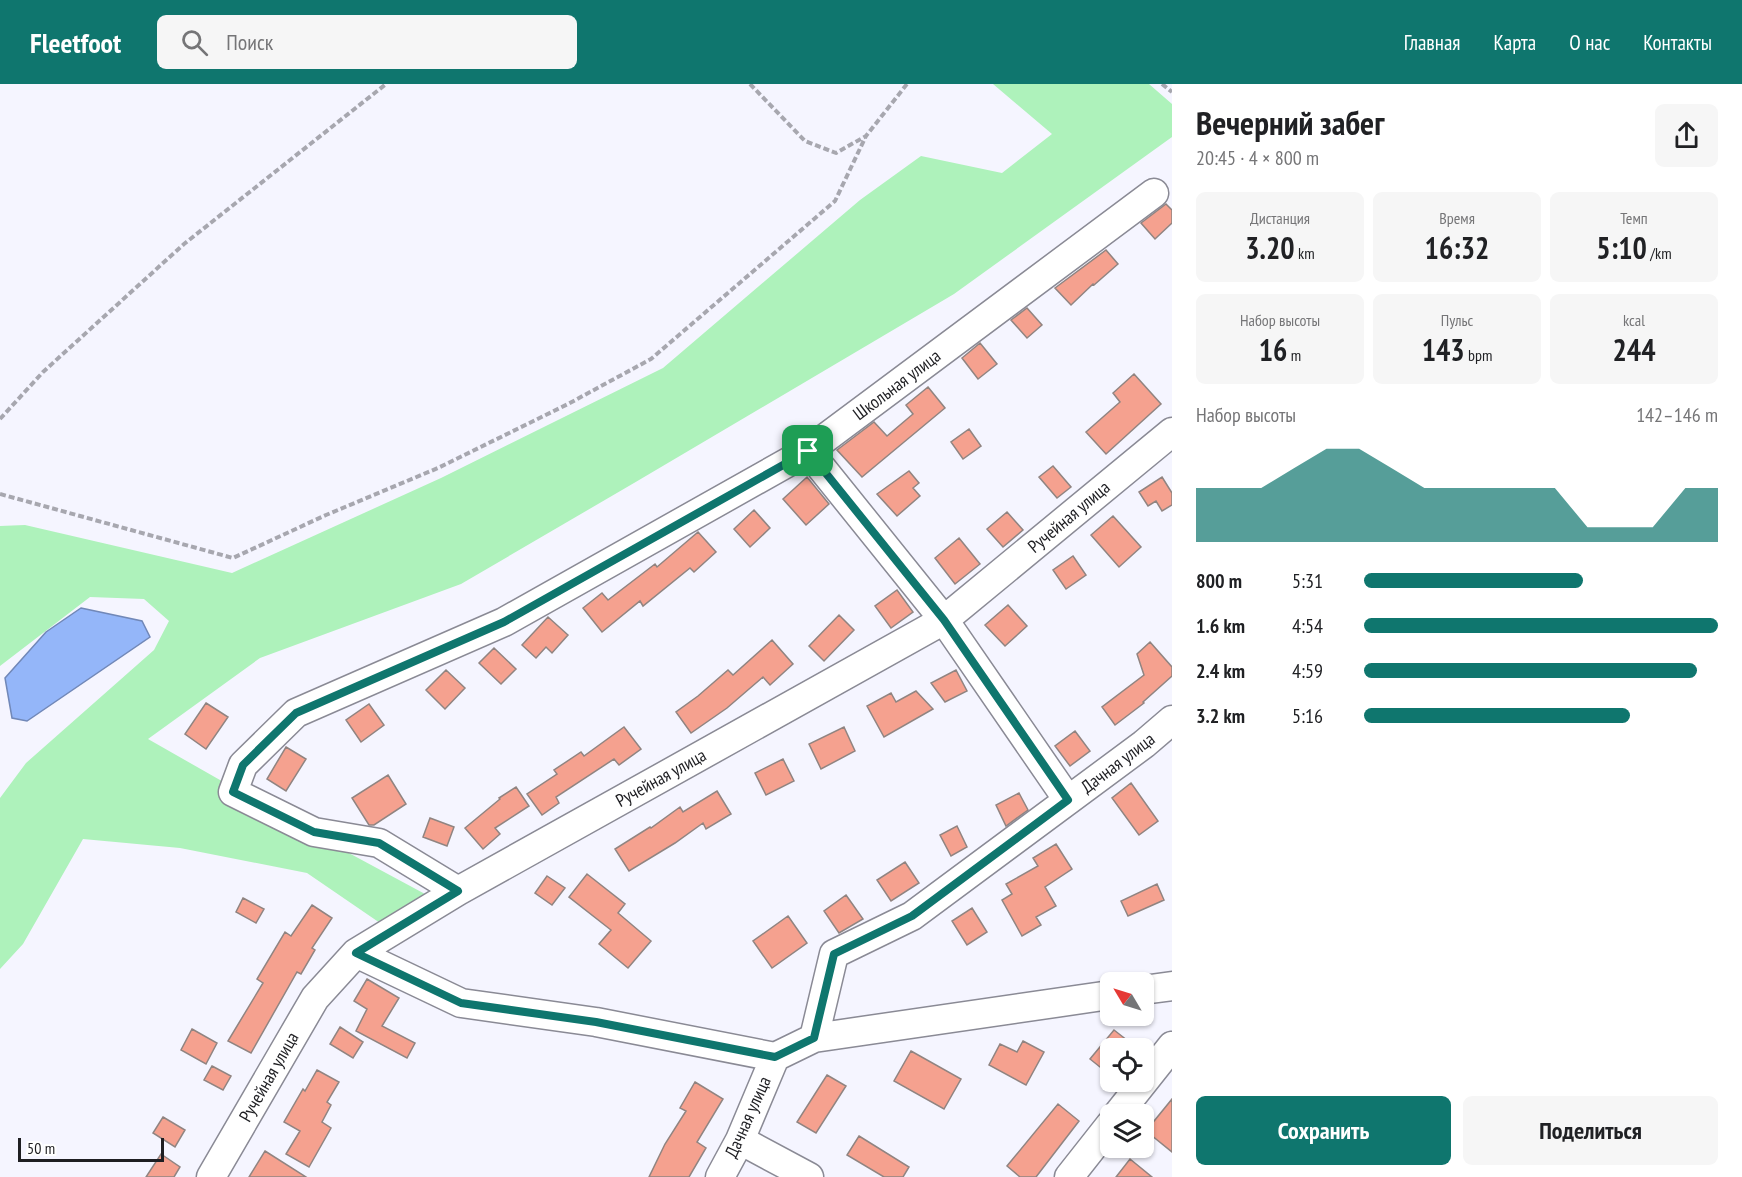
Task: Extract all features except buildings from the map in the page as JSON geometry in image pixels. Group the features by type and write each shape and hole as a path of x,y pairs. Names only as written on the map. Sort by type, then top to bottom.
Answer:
{"street":[{"name":"Школьная улица","path":"458,891 379,843 314,832 233,792 243,765 296,713 504,622 808,451 1154,194"},
{"name":"Ручейная улица","path":"211,1177 315,998 356,953 458,891 944,620 1172,432"},
{"path":"808,451 944,620 1068,800"},
{"name":"Дачная улица","path":"814,1038 834,954 912,916 1144,744 1172,720"},
{"path":"356,953 461,1003 596,1022 775,1057 814,1038 1100,996"},
{"path":"1154,988 1172,986"},
{"path":"1126,1104 1172,1046"},
{"name":"Дачная улица","path":"720,1177 740,1140 775,1057"},
{"path":"1069,1177 1100,1138"},
{"path":"740,1140 809,1177"}],"path":[{"path":"0,419 43,372 184,244 386,84"},
{"path":"750,84 805,141 836,153 866,136"},
{"path":"0,494 233,558 326,515 438,468 568,404 651,359 835,201 866,136 907,84"},
{"path":"1162,84 1172,92"}],"green space":[{"path":"993,84 1149,84 1172,104 1172,137 954,294 634,483 461,584 260,658 148,739 425,894 380,923 307,873 180,848 83,839 23,944 0,969 0,798 26,763 154,650 169,621 144,599 90,597 0,666 0,526 25,525 232,573 441,478 663,368 860,200 921,156 1002,173 1052,134"}],"water":[{"path":"81,608 142,621 150,637 27,721 12,718 5,678 46,632"}],"route":[{"path":"808,451 944,620 1068,800 912,916 834,954 814,1038 775,1057 596,1022 461,1003 356,953 458,891 379,843 314,832 233,792 243,765 296,713 504,622 808,451"}]}
